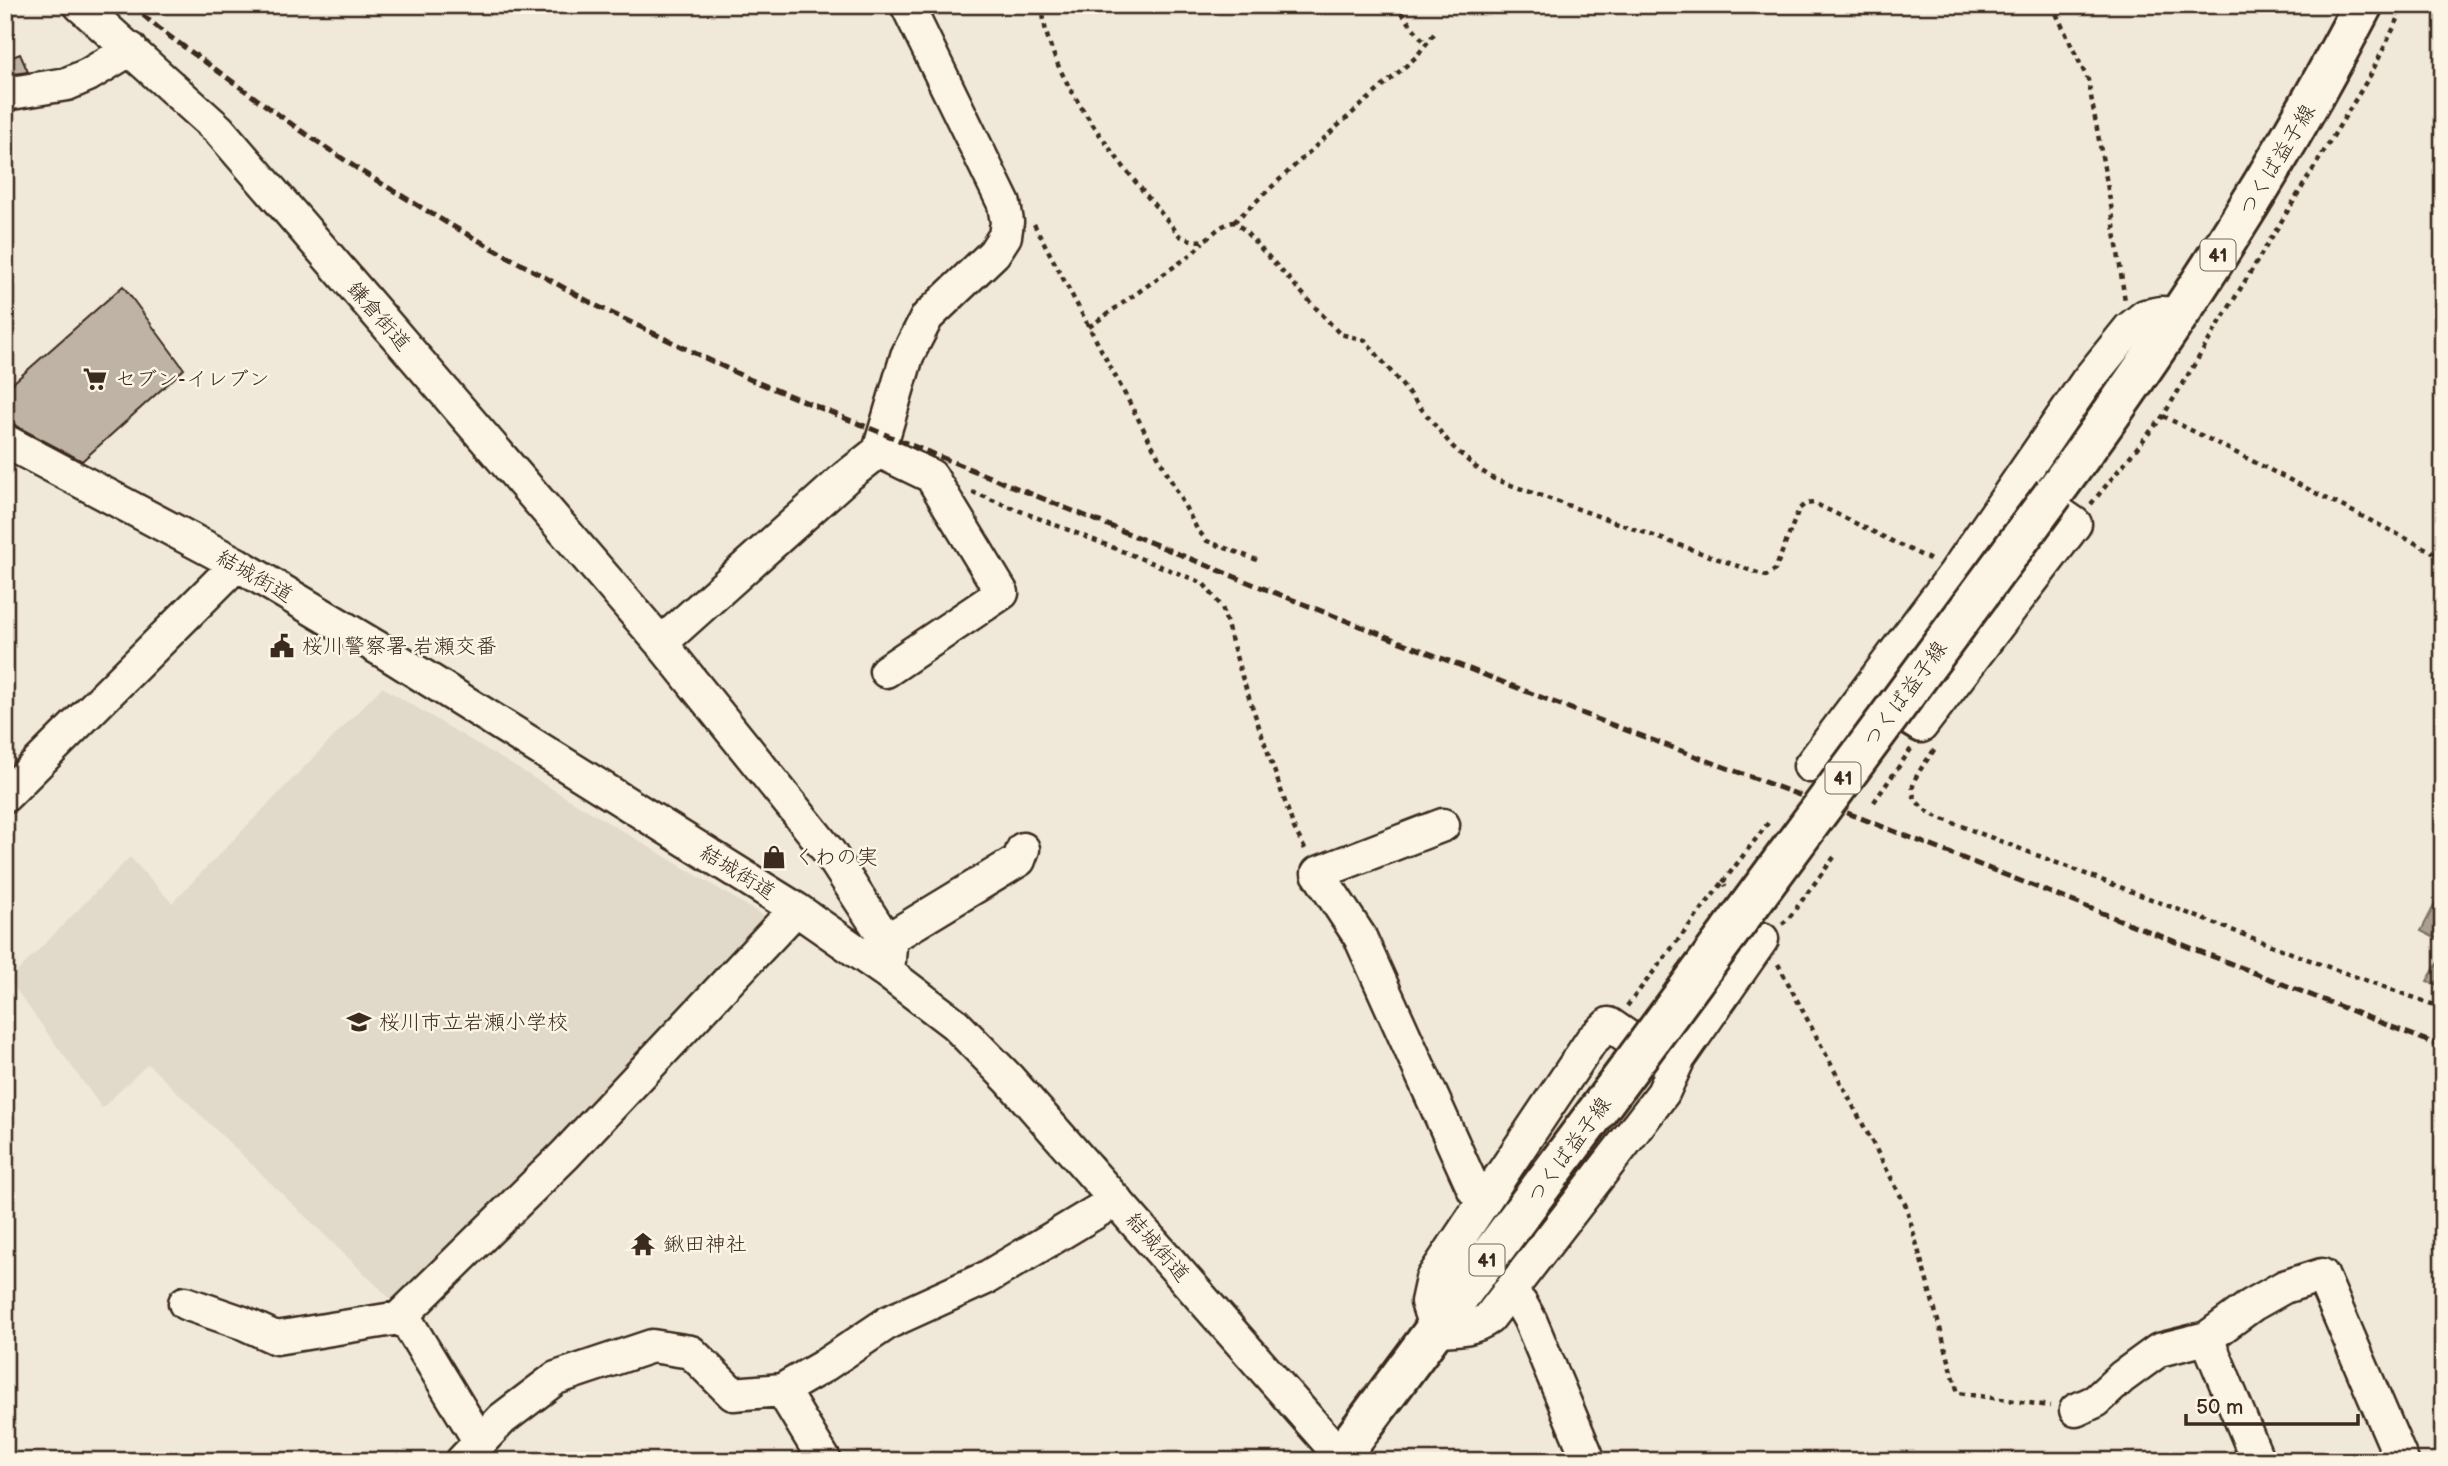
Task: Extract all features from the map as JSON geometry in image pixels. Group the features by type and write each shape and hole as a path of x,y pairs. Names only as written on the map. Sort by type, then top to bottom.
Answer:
{"main road":[{"name":"つくば益子線","path":"1341,1459 2119,404 2260,191 2363,5"}],"street":[{"name":"鎌倉街道","path":"80,5 219,130 661,643 829,852 887,940"},
{"path":"661,643 878,451 907,356 927,317 994,253 1005,236 1007,222 1004,204 907,5"},
{"path":"5,94 67,84 88,75 131,49"},
{"path":"1810,766 1955,573 2087,381 2129,329 2145,316 2161,313 2181,314"},
{"name":"結城街道","path":"5,441 237,564 400,662 796,909 955,1024 1009,1079 1341,1459"},
{"path":"878,451 931,475 1002,593 886,671"},
{"path":"1866,691 1929,735 2010,607 2075,524 2016,484"},
{"path":"5,796 237,564"},
{"path":"1955,573 2010,607"},
{"path":"1443,825 1318,873 1360,937 1474,1190 1483,1202"},
{"path":"888,973 890,946 887,940 1019,860 1023,849"},
{"path":"185,1303 243,1323 276,1338 399,1318 565,1155 796,909"},
{"path":"1674,1069 1609,1024 1591,1041 1432,1279 1427,1302 1436,1330 1464,1329 1479,1325 1489,1318 1663,1093 1679,1059 1762,939"},
{"path":"399,1318 409,1325 471,1451 502,1419 556,1378 652,1346 691,1352 733,1394 782,1390 889,1322 986,1278 1116,1200"},
{"path":"2076,1410 2096,1401 2122,1377 2159,1350 2207,1338 2252,1305 2284,1287 2322,1275 2402,1461"},
{"path":"1507,1294 1521,1304 1530,1320 1588,1461"},
{"path":"2207,1338 2258,1461"},
{"path":"782,1390 825,1461"}],"path":[{"path":"1043,5 1047,34 1059,66 1086,114 1180,236 1193,242 1203,242"},
{"path":"1395,5 1426,44"},
{"path":"2052,5 2088,80 2112,211 2129,329"},
{"path":"2075,524 2162,416 2371,74 2405,5"},
{"path":"1089,327 1192,254 1226,223 1234,222 1416,57 1437,30"},
{"path":"1007,222 1023,219 1034,223 1197,529 1207,541 1257,560"},
{"path":"1234,222 1340,334 1365,340 1452,446 1474,466 1494,479 1766,576 1775,570 1799,509 1805,504 1814,503 1955,573"},
{"path":"2162,416 2443,557"},
{"path":"931,475 1203,583 1222,607 1242,677 1294,828 1318,873"},
{"path":"1874,802 1919,738 1929,735"},
{"path":"1929,735 1911,789 1913,798 1935,816 2320,964 2443,1008"},
{"path":"1609,1024 1625,1010 1768,823"},
{"path":"1837,853 1789,918 1762,939 1906,1206 1958,1393 2076,1410"},
{"path":"1723,882 1731,893"}],"shaded area":[{"name":"桜川市立岩瀬小学校","path":"382,687 774,922 401,1309 148,1064 102,1108 9,980 130,857 172,903"},
{"path":"2443,888 2443,942 2421,931"},
{"path":"2443,954 2443,987 2427,981"}],"building":[{"path":"20,54 28,72 5,75 5,60"},
{"name":"セブン-イレブン","path":"123,286 184,369 82,461 16,426 5,414 5,390"}],"railway":[{"path":"131,5 162,31 361,171 447,223 597,306 749,379 1250,583 1607,723 1858,817 2443,1047"}],"place":[{"name":"セブン-イレブン","path":"95,379"},
{"name":"桜川警察署 岩瀬交番","path":"282,646"},
{"name":"くわの実","path":"774,857"},
{"name":"桜川市立岩瀬小学校","path":"359,1022"},
{"name":"鍬田神社","path":"643,1244"}]}
